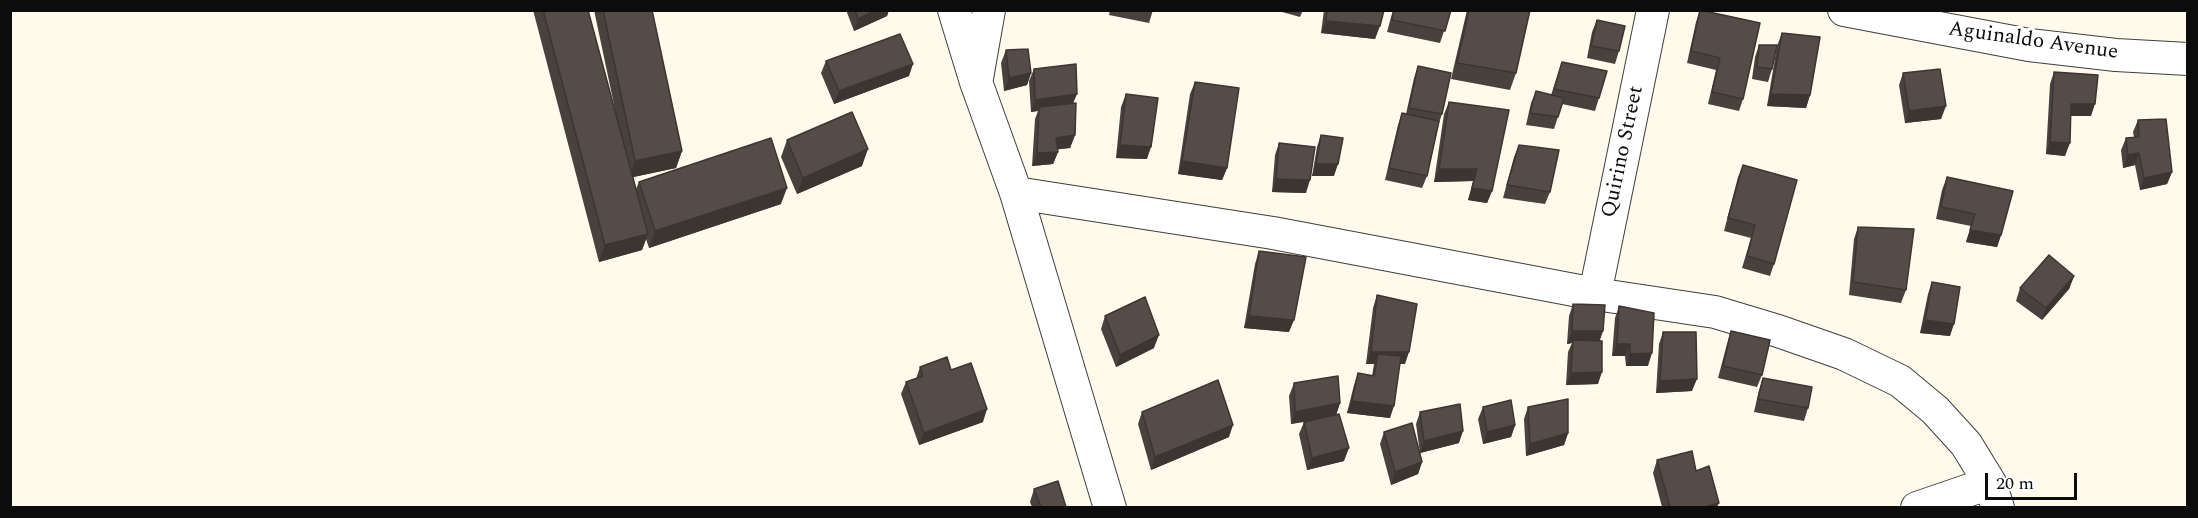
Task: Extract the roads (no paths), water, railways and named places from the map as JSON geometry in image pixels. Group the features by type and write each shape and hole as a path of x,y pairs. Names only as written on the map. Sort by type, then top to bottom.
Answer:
{"street":[{"path":"954,10 976,82 1016,193 1110,507"},
{"path":"976,82 989,10"},
{"name":"Quirino Street","path":"1595,294 1653,10"},
{"name":"Aguinaldo Avenue","path":"1844,10 2029,45 2116,55 2187,59"},
{"path":"1016,193 1273,233 1595,294 1715,312 1854,358 1900,381 1935,410 1966,444 1994,495 1917,507"}]}
